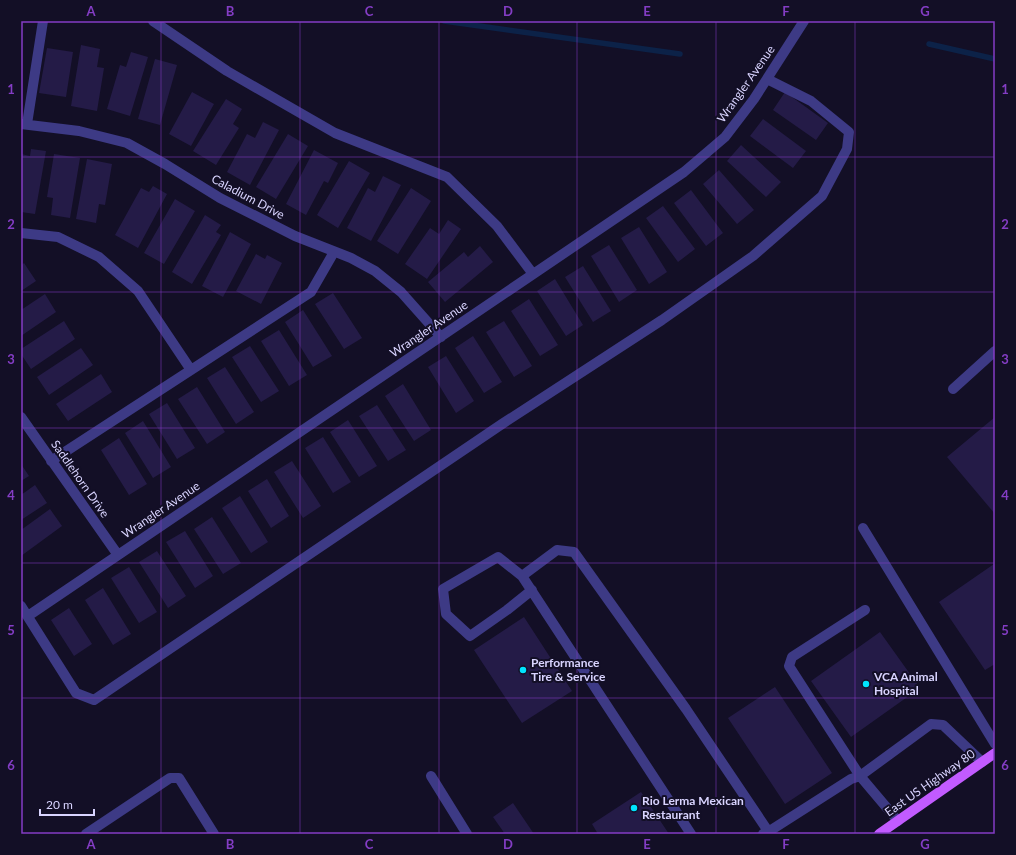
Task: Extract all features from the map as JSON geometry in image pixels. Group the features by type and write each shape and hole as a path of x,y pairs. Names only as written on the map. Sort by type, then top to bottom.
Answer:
{"main road":[{"name":"East US Highway 80","path":"879,834 995,753"}],"street":[{"path":"24,124 43,21"},
{"path":"153,21 226,71 335,132 447,177 497,226 533,274"},
{"name":"Wrangler Avenue","path":"28,616 684,172 725,137 754,99 804,21"},
{"path":"21,606 76,693 94,700 502,424 662,320 753,256 822,196 848,149 849,132 811,101 767,79"},
{"name":"Caladium Drive","path":"24,124 79,131 127,143 165,164 220,198 295,236 351,258 402,292 441,337"},
{"path":"21,233 58,238 99,257 138,291 191,370"},
{"path":"51,461 311,292 334,252"},
{"path":"953,389 995,351"},
{"name":"Saddlehorn Drive","path":"21,417 118,555"},
{"path":"863,528 995,744"},
{"path":"522,576 557,550 574,552 686,709 767,833 851,779 860,776 931,724 943,725 982,762"},
{"path":"532,590 470,636 446,614 443,589 498,557 522,576 532,590 691,834"},
{"path":"865,610 792,657 789,666 860,776 898,821"},
{"path":"431,776 467,834"},
{"path":"86,834 170,778 179,778 214,834"}],"building":[{"path":"81,45 100,49 97,67 104,68 97,111 71,106"},
{"path":"47,48 73,52 66,97 39,93"},
{"path":"131,52 148,57 130,116 107,109 120,65 126,67"},
{"path":"155,59 177,65 160,125 138,119"},
{"path":"192,92 214,104 191,146 169,134"},
{"path":"785,92 828,123 816,140 773,110"},
{"path":"226,99 242,109 233,124 239,128 216,165 193,151"},
{"path":"763,119 806,151 793,168 750,136"},
{"path":"263,122 279,130 250,185 227,172 247,134 255,138"},
{"path":"288,134 308,146 276,199 256,187"},
{"path":"741,145 781,182 766,197 727,161"},
{"path":"31,149 46,151 35,214 21,212 21,154 30,156"},
{"path":"314,150 338,163 328,183 324,181 306,215 286,204"},
{"path":"54,154 80,158 70,218 51,215 53,198 47,197"},
{"path":"87,159 112,164 105,205 99,204 96,223 76,219"},
{"path":"349,161 370,173 338,228 317,215"},
{"path":"719,170 754,210 737,224 703,184"},
{"path":"383,176 401,185 371,241 347,228 368,188 375,192"},
{"path":"153,186 167,194 138,248 115,235 141,188 149,192"},
{"path":"411,188 431,201 398,254 377,241"},
{"path":"691,190 723,233 706,246 674,203"},
{"path":"175,199 195,211 164,264 144,253"},
{"path":"663,206 695,249 678,262 646,218"},
{"path":"205,215 221,225 216,232 221,235 192,284 172,272"},
{"path":"448,220 461,229 427,279 405,264 430,228 439,234"},
{"path":"639,227 667,272 649,284 621,238"},
{"path":"230,232 251,244 223,297 202,286"},
{"path":"609,245 637,290 619,302 591,256"},
{"path":"480,246 493,262 445,302 428,282 464,252 468,257"},
{"path":"256,254 265,259 267,255 282,263 261,304 236,291"},
{"path":"24,263 36,281 21,291 21,266"},
{"path":"583,266 611,311 593,322 565,277"},
{"path":"555,279 583,325 566,336 537,291"},
{"path":"333,293 362,338 344,349 315,304"},
{"path":"45,294 56,312 21,336 21,310"},
{"path":"529,299 558,345 540,356 511,311"},
{"path":"303,310 332,356 313,367 285,322"},
{"path":"64,321 75,339 31,369 21,354 21,349"},
{"path":"504,321 532,366 514,377 486,332"},
{"path":"279,330 307,375 289,386 261,341"},
{"path":"473,336 502,382 484,393 455,348"},
{"path":"250,346 279,391 261,402 232,357"},
{"path":"81,348 93,365 49,395 37,377"},
{"path":"446,356 474,401 456,413 428,367"},
{"path":"225,367 254,412 236,424 207,378"},
{"path":"101,374 112,392 68,421 56,404"},
{"path":"403,384 431,430 414,441 385,396"},
{"path":"197,387 225,432 207,444 178,399"},
{"path":"167,403 195,448 177,459 149,414"},
{"path":"377,405 406,450 388,461 359,416"},
{"path":"995,417 995,514 947,457"},
{"path":"348,420 377,466 359,477 330,432"},
{"path":"143,421 171,467 153,478 125,433"},
{"path":"323,437 351,482 333,493 305,448"},
{"path":"119,438 147,484 129,495 101,450"},
{"path":"292,461 321,506 303,518 274,472"},
{"path":"21,464 29,476 21,481"},
{"path":"267,479 289,516 271,528 248,491"},
{"path":"35,485 47,503 21,520 21,495"},
{"path":"240,496 268,542 251,553 222,508"},
{"path":"50,509 62,526 21,556 21,530"},
{"path":"212,517 241,563 223,574 194,529"},
{"path":"185,531 213,576 195,588 166,542"},
{"path":"157,551 186,596 168,608 139,562"},
{"path":"994,564 995,664 985,670 939,602"},
{"path":"129,567 157,612 139,623 111,578"},
{"path":"103,588 131,634 113,645 85,600"},
{"path":"69,608 92,644 74,656 51,620"},
{"name":"Performance Tire & Service","path":"524,617 572,691 522,723 474,650"},
{"name":"VCA Animal Hospital","path":"880,632 920,688 851,737 811,681"},
{"path":"775,687 832,773 785,804 728,718"},
{"name":"Rio Lerma Mexican Restaurant","path":"641,792 669,834 598,834 592,824"},
{"path":"513,803 534,834 505,834 493,817"}],"waterway":[{"path":"444,21 680,54"},
{"path":"929,44 995,59"}],"place":[{"name":"Performance Tire & Service","path":"523,670"},
{"name":"VCA Animal Hospital","path":"866,684"},
{"name":"Rio Lerma Mexican Restaurant","path":"634,808"}]}
